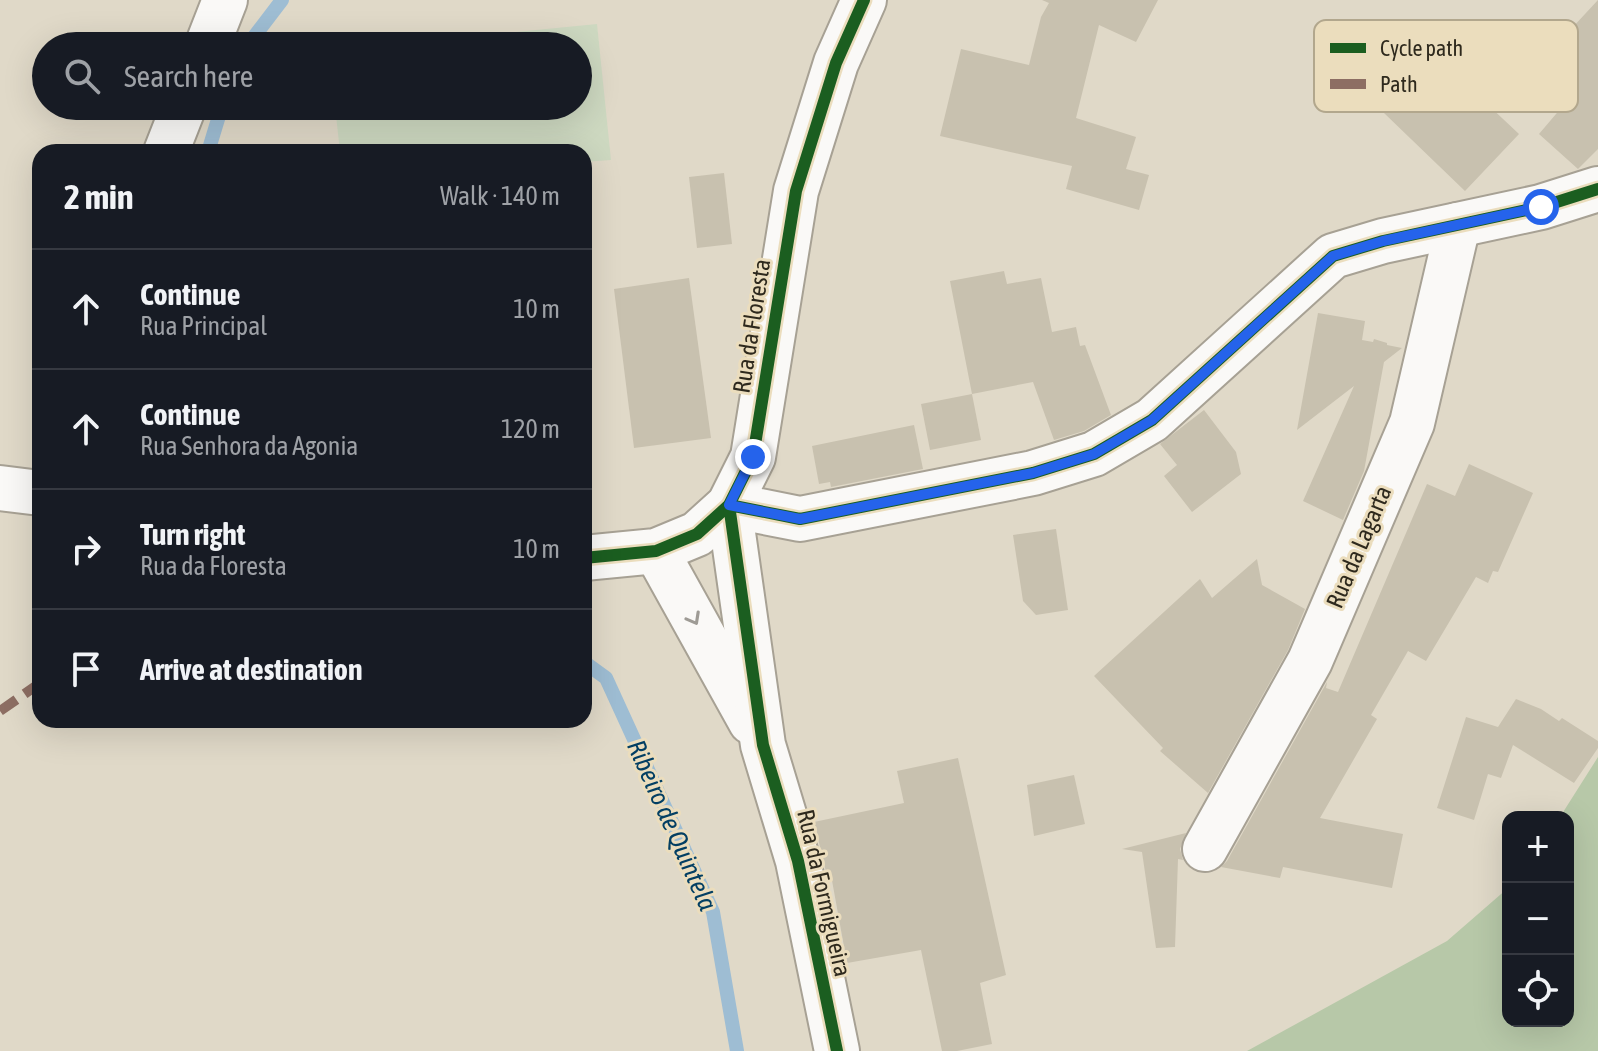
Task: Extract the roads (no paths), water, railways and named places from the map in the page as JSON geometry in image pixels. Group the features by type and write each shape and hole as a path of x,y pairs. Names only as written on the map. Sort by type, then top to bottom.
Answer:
{"street":[{"path":"212,32 225,0"},
{"name":"Rua da Floresta","path":"592,557 656,551 697,534 729,505 753,457 796,191 836,63 864,0"},
{"path":"169,144 179,120"},
{"path":"763,745 729,505 800,519 1033,473 1094,454 1152,420 1333,256 1383,241 1541,207 1598,189"},
{"name":"Rua da Lagarta","path":"1205,849 1310,661 1412,423 1458,225"},
{"path":"0,488 32,492"},
{"path":"656,551 763,745"},
{"name":"Rua da Formigueira","path":"763,745 798,861 837,1051"}],"waterway":[{"name":"Ribeiro de Quintela","path":"258,32 282,0"},
{"name":"Ribeiro de Quintela","path":"210,144 218,120"},
{"name":"Ribeiro de Quintela","path":"592,668 606,678 713,912 737,1051"}]}
